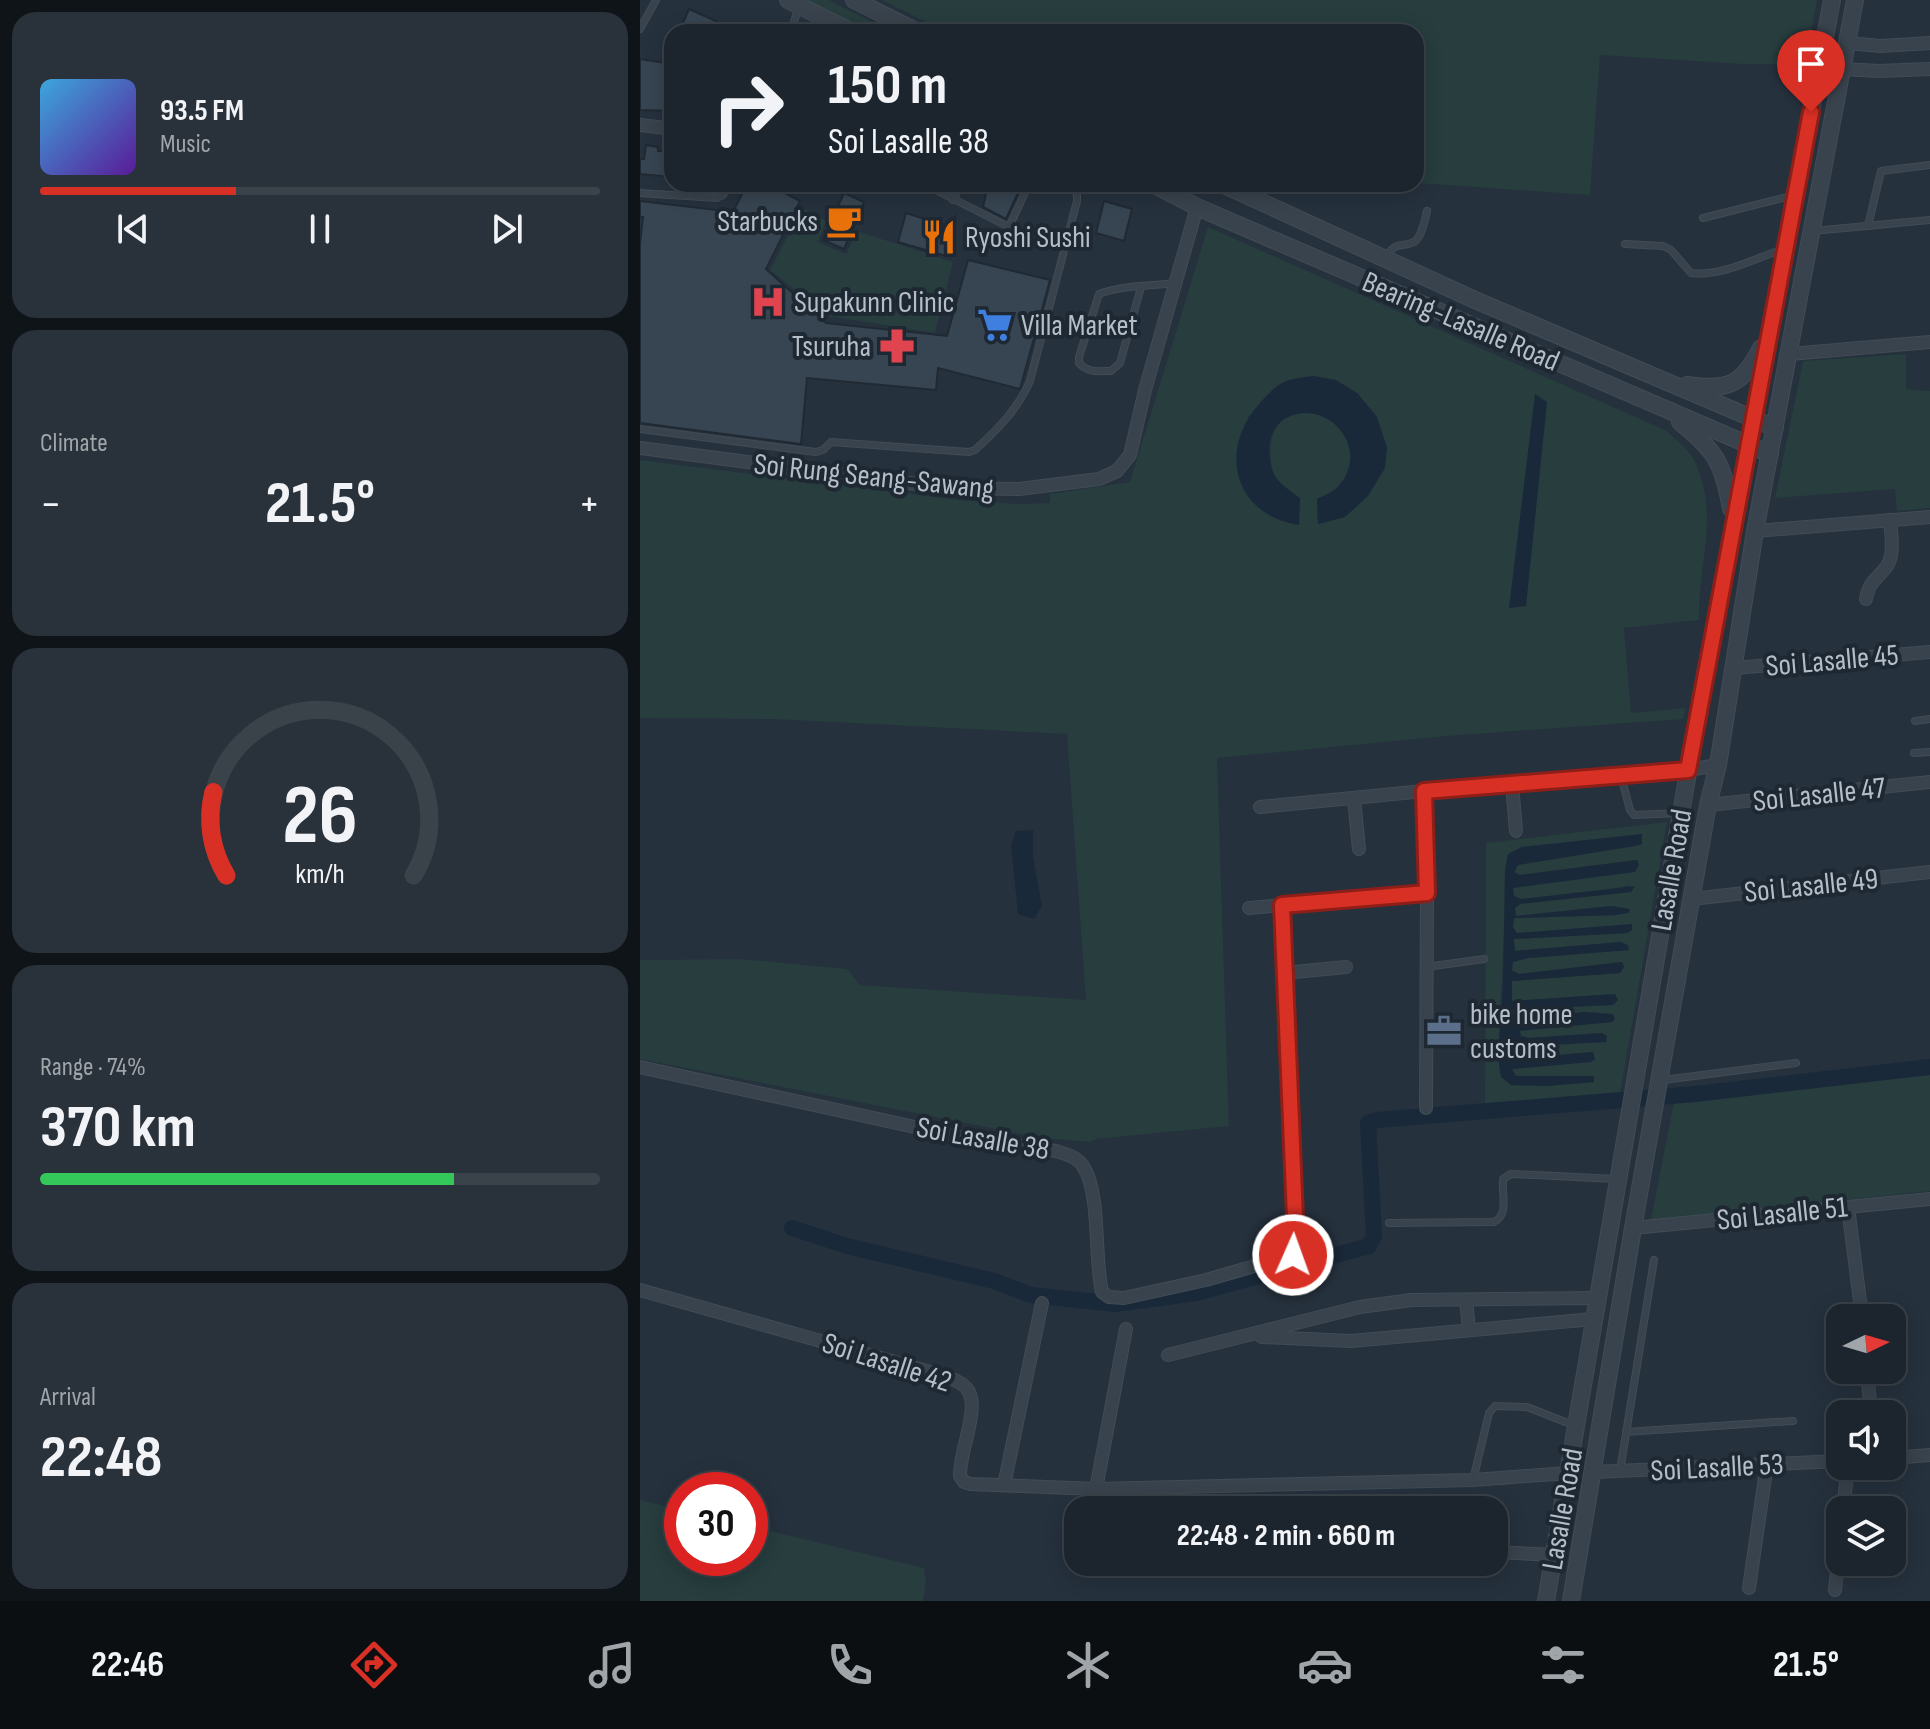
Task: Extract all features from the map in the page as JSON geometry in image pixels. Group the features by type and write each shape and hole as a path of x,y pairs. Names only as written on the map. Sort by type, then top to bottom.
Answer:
{"street":[{"path":"854,0 902,24"},
{"name":"Lasalle Road","path":"1546,1601 1703,685 1832,0"},
{"name":"Lasalle Road","path":"1571,1601 1659,1080 1708,805 1718,765 1755,531 1855,0"},
{"path":"794,3 836,24"},
{"path":"1848,43 1880,46 1930,43"},
{"path":"1843,69 1930,69"},
{"path":"640,125 664,128"},
{"name":"Bearing-Lasalle Road","path":"1180,192 1197,207 1770,454"},
{"name":"Bearing-Lasalle Road","path":"1239,192 1775,428"},
{"name":"Soi Rung Seang-Sawang","path":"640,448 947,488 1019,489 1099,479 1117,471 1130,455 1145,390 1197,207"},
{"path":"1651,375 1674,383 1727,386 1739,380 1753,364 1771,319"},
{"path":"1790,354 1930,342"},
{"path":"1651,404 1679,420 1695,434 1711,449 1722,467 1731,510 1729,542"},
{"path":"1755,531 1930,517"},
{"path":"1866,599 1871,581 1886,567 1891,555 1890,520"},
{"name":"Soi Lasalle 45","path":"1734,668 1930,652"},
{"path":"1703,685 1730,688"},
{"path":"1260,807 1718,765"},
{"name":"Soi Lasalle 47","path":"1708,805 1930,782"},
{"path":"1512,784 1516,831"},
{"path":"1424,791 1426,1108"},
{"path":"1354,799 1359,849"},
{"name":"Soi Lasalle 49","path":"1692,899 1930,872"},
{"path":"1249,908 1427,893"},
{"name":"Soi Lasalle 38","path":"640,1067 965,1138 1070,1155 1082,1165 1091,1184 1102,1292 1109,1297 1124,1298 1206,1280 1293,1255 1295,1217 1282,905"},
{"path":"1284,973 1346,967"},
{"name":"Soi Lasalle 51","path":"1633,1228 1930,1199"},
{"path":"1848,1207 1860,1304"},
{"name":"Soi Lasalle 42","path":"640,1290 961,1382 970,1393 971,1411 960,1476 964,1482 971,1484 1096,1489 1473,1480 1568,1473"},
{"path":"1168,1355 1360,1307 1411,1300 1597,1298"},
{"path":"1466,1300 1469,1329"},
{"path":"1004,1485 1042,1303"},
{"path":"1250,1336 1351,1341 1594,1319"},
{"path":"1096,1489 1126,1329"},
{"path":"1906,1457 1930,1455"},
{"name":"Soi Lasalle 53","path":"1594,1472 1826,1462"},
{"path":"1749,1588 1767,1464"},
{"path":"1508,1553 1554,1555"},
{"path":"1835,1590 1836,1576"}],"lane":[{"path":"640,29 655,2 645,0"},
{"path":"792,24 794,3"},
{"path":"1868,226 1881,171 1930,165"},
{"path":"640,193 717,198 725,192"},
{"path":"938,192 1009,227 1025,192"},
{"path":"953,200 957,192"},
{"path":"640,429 816,452 831,442 975,450 1020,402 1030,381 1077,201 1076,192"},
{"path":"1703,218 1795,195"},
{"path":"1386,259 1396,245 1413,243 1418,239 1427,211"},
{"path":"1813,231 1930,220"},
{"path":"1625,244 1663,246 1671,250 1688,271 1699,274 1728,268 1784,248"},
{"path":"1141,287 1120,363 1111,371 1091,372 1084,369 1079,357 1096,298 1108,291 1141,287 1175,283"},
{"path":"1915,721 1930,719"},
{"path":"1914,753 1930,752"},
{"path":"1621,776 1634,815 1681,813"},
{"path":"1426,967 1484,959"},
{"path":"1659,1080 1796,1063"},
{"path":"1389,1223 1494,1222 1504,1213 1503,1179 1511,1174 1618,1179"},
{"path":"1620,1471 1654,1260"},
{"path":"1473,1480 1489,1413 1495,1406 1527,1407 1576,1426"},
{"path":"1626,1432 1793,1421"}],"green space":[{"path":"806,0 829,0 876,24 853,24"},
{"path":"882,0 1817,0 1805,65 1600,55 1590,195 1424,184 1424,24 930,24"},
{"path":"802,208 826,221 818,242 846,254 857,231 953,262 935,333 828,316 770,270"},
{"path":"1208,227 1667,431 1684,447 1693,458 1706,498 1699,620 1624,628 1631,713 1685,708 1684,719 1447,736 1217,758 1229,1126 1089,1142 1042,1138 640,1059 640,960 740,959 847,969 860,985 1086,1000 1067,734 773,719 640,718 640,460 959,500 1018,504 1050,503 1050,494 1130,482","holes":["1313,376 1335,380 1359,394 1345,517 1318,524 1317,499 1338,486 1349,465 1349,445 1340,428 1325,417 1307,413 1290,416 1276,427 1270,448 1275,480 1248,416"]},
{"path":"1906,354 1906,389 1930,391 1930,508 1897,511 1895,489 1775,498 1803,361"},
{"path":"1667,822 1620,1094 1485,1105 1486,843","holes":["1642,844 1518,864 1514,873 1520,875 1637,860 1513,888 1514,896 1521,899 1612,890 1629,885 1631,892 1520,904 1514,908 1515,916 1612,906 1616,915 1514,918 1516,933 1632,930 1627,933 1514,939 1514,951 1621,942 1628,950 1512,962 1512,971 1519,974 1622,962 1624,967 1620,973 1511,981 1512,1001 1615,994 1510,1010 1512,1022 1584,1012 1615,1019 1612,1022 1520,1030 1520,1036 1529,1038 1602,1033 1514,1047 1509,1054 1515,1059 1592,1052 1512,1069 1515,1076 1594,1082 1511,1085 1498,1058 1508,854"]},
{"path":"1930,1072 1930,1191 1651,1220 1674,1101"},
{"path":"640,1500 664,1506 664,1576 768,1576 768,1530 924,1568 926,1582 923,1601 640,1601"}],"water":[{"path":"1313,376 1336,380 1358,394 1377,417 1387,448 1385,468 1368,496 1345,517 1318,524 1317,499 1336,489 1347,473 1350,458 1348,444 1331,421 1317,415 1302,413 1282,421 1271,436 1271,467 1286,488 1300,498 1299,525 1277,519 1259,508 1239,478 1236,460 1239,440 1247,421 1263,400 1285,382"},
{"path":"1535,394 1547,402 1526,606 1509,608"},
{"path":"1033,830 1033,858 1042,906 1034,919 1018,914 1011,845 1016,831"},
{"path":"1642,834 1642,844 1518,865 1514,872 1520,875 1637,860 1639,865 1635,872 1513,888 1514,896 1521,899 1635,886 1631,892 1520,904 1515,908 1516,916 1612,906 1630,909 1629,913 1616,915 1514,918 1513,927 1517,933 1632,924 1632,930 1627,933 1514,939 1515,951 1621,942 1628,945 1629,950 1528,958 1513,962 1512,971 1519,974 1622,962 1624,967 1620,973 1512,981 1512,1001 1615,994 1618,1000 1613,1005 1510,1010 1513,1022 1584,1012 1613,1014 1615,1019 1612,1022 1520,1031 1521,1036 1529,1038 1602,1033 1607,1036 1606,1042 1515,1047 1509,1053 1515,1059 1593,1052 1595,1059 1591,1062 1512,1069 1516,1076 1594,1076 1594,1082 1511,1085 1501,1077 1498,1058 1508,854 1522,847"}],"building":[{"path":"689,9 716,21 715,24 682,24"},
{"path":"640,59 664,63 664,111 640,110"},
{"path":"646,145 664,151 664,176 640,174 640,159 644,159"},
{"path":"743,192 783,192 800,201 766,269 826,323 947,336 968,260 1050,280 1020,389 938,368 936,390 807,378 801,444 640,423 640,244 643,217 640,217 640,201 733,212"},
{"path":"979,192 1018,192 1006,219 983,207 986,194"},
{"name":"Starbucks","path":"844,193 864,202 844,249 823,240"},
{"path":"1104,201 1132,209 1124,241 1096,233"},
{"path":"906,213 954,228 946,256 898,242"}],"waterway":[{"path":"792,1228 847,1246 994,1281 1031,1295 1115,1304 1196,1293 1369,1246 1374,1236 1368,1123 1377,1120 1695,1094 1930,1067"}],"place":[{"name":"Starbucks","path":"844,221"},
{"name":"Ryoshi Sushi","path":"939,237"},
{"name":"Supakunn Clinic","path":"768,302"},
{"name":"Villa Market","path":"995,325"},
{"name":"Tsuruha","path":"897,346"},
{"name":"bike home customs","path":"1444,1031"}],"route":[{"path":"1293,1255 1295,1217 1282,905 1427,893 1424,791 1688,770 1811,112"}]}
